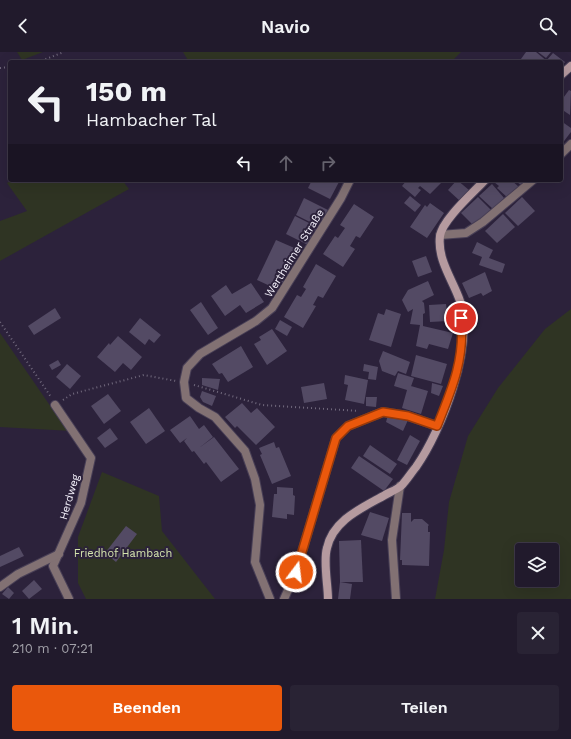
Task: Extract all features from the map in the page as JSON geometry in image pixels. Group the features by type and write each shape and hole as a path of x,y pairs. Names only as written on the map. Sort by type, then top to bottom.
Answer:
{"street":[{"path":"563,73 571,66"},
{"path":"563,152 571,144"},
{"name":"Wertheimer Straße","path":"184,382 187,368 200,354 256,321 272,308 341,198 349,182"},
{"path":"328,599 326,549 332,532 341,522 400,486 416,466 437,426 458,369 462,334 460,302 442,262 440,235 446,222 483,182"},
{"path":"440,235 466,233 483,222 531,182"},
{"path":"184,382 186,398 199,408 215,417 245,451 255,479 260,505 255,562 270,599"},
{"name":"Herdweg","path":"55,405 91,458 81,503 53,566 69,599"},
{"path":"284,599 296,572 336,438 348,426 383,412 408,416 437,426"},
{"path":"396,599 392,540 400,486"},
{"path":"0,587 18,574 59,554"}],"path":[{"path":"43,60 64,52"},
{"path":"0,322 28,361 55,405 72,394 144,375 184,382 262,405 362,411"}],"green space":[{"path":"17,52 43,52 22,60"},
{"path":"183,52 461,52 453,60 188,60"},
{"path":"124,182 129,189 0,261 0,221 27,211 7,183"},
{"path":"571,309 571,599 435,599 444,550 449,502 468,436 498,388 545,329"},
{"path":"0,333 51,407 72,431 0,427"},
{"name":"Friedhof Hambach","path":"102,472 159,496 162,531 215,599 86,599 78,583 78,537"}],"building":[{"path":"526,52 536,52 546,60 522,60 521,59"},
{"path":"538,52 551,52 546,58"},
{"path":"553,53 562,60 547,60"},
{"path":"569,90 571,91 570,115 563,110 563,98"},
{"path":"563,122 571,128 571,132 563,142"},
{"path":"311,182 339,182 330,199 308,188"},
{"path":"405,182 442,182 430,194 420,186 418,188 421,190 415,197 402,186"},
{"path":"455,182 459,182 469,190 460,201 448,190"},
{"path":"494,182 513,182 519,187 508,198 497,188 499,186"},
{"path":"517,182 525,182 521,185"},
{"path":"492,184 504,198 493,209 479,196"},
{"path":"410,196 421,205 415,212 404,203"},
{"path":"478,197 491,210 474,226 461,213"},
{"path":"522,197 535,211 518,226 505,213"},
{"path":"304,198 328,210 320,227 296,215"},
{"path":"430,203 444,213 427,238 410,227 425,205 427,207"},
{"path":"354,204 374,217 360,238 356,236 350,246 355,249 343,267 323,254 335,236 338,238 345,228 340,225"},
{"path":"503,214 515,227 497,243 485,231"},
{"path":"295,216 317,227 308,245 286,234"},
{"path":"276,240 299,250 281,291 257,280"},
{"path":"477,242 493,250 489,258 505,264 502,273 479,265 482,257 472,253"},
{"path":"426,256 432,272 418,277 412,261"},
{"path":"316,264 336,276 323,298 318,296 313,305 316,306 303,328 284,317 297,295 301,297 306,289 303,287"},
{"path":"485,272 492,291 483,296 481,293 469,298 462,283"},
{"path":"428,281 434,295 422,301 424,303 425,313 423,314 423,326 453,333 448,349 429,344 427,349 416,346 420,325 410,324 413,309 408,312 402,300 408,290"},
{"path":"251,283 264,302 246,313 240,305 225,316 211,296 226,285 232,294"},
{"path":"201,302 218,328 208,335 190,310"},
{"path":"446,304 448,321 430,322 429,305"},
{"path":"55,308 61,318 34,335 28,326"},
{"path":"386,309 401,314 391,347 369,340 378,313 384,315"},
{"path":"140,318 161,335 154,343 149,339 145,345 129,332"},
{"path":"280,320 292,327 287,336 275,329"},
{"path":"272,329 287,351 267,365 254,344 261,340 259,337"},
{"path":"118,336 142,357 131,370 123,363 115,372 97,357 109,343 110,345"},
{"path":"241,346 253,367 228,382 222,373 219,374 212,364"},
{"path":"383,351 410,362 406,374 398,371 395,376 382,371 379,361"},
{"path":"416,355 447,364 441,384 411,376"},
{"path":"58,360 61,365 52,370 49,365"},
{"path":"67,364 81,376 70,389 56,377"},
{"path":"364,364 378,367 376,380 368,379 369,372 363,371"},
{"path":"398,373 414,378 411,386 428,391 421,414 402,408 407,390 394,386"},
{"path":"345,375 368,380 364,404 345,400 348,385 344,384"},
{"path":"202,378 220,379 218,390 202,385"},
{"path":"324,383 327,399 304,403 301,387"},
{"path":"432,383 443,386 439,396 431,393"},
{"path":"202,391 216,396 212,406 203,402 200,397"},
{"path":"108,394 121,411 104,424 91,406"},
{"path":"366,397 377,397 376,407 366,406"},
{"path":"242,403 251,413 257,408 275,427 256,445 237,426 235,428 225,417"},
{"path":"149,408 165,431 146,444 130,422"},
{"path":"388,415 408,420 403,431 386,422"},
{"path":"190,416 199,429 204,425 213,437 199,448 214,437 239,469 221,482 206,462 204,464 194,451 192,452 184,441 187,438 180,443 170,430"},
{"path":"110,428 118,439 105,448 97,438"},
{"path":"410,435 420,441 407,465 397,460"},
{"path":"274,442 276,448 279,447 291,476 272,484 260,455 262,454 259,448"},
{"path":"370,445 397,464 390,474 363,456"},
{"path":"359,456 393,479 384,491 351,468"},
{"path":"277,487 293,488 293,495 295,496 294,515 287,514 287,519 272,517 274,494 277,494"},
{"path":"370,512 389,518 382,541 361,535"},
{"path":"402,513 411,513 411,522 414,519 422,519 429,525 429,566 402,565 402,560 400,560"},
{"path":"126,526 137,534 116,562 105,553"},
{"path":"361,540 363,582 340,582 339,541"},
{"path":"19,547 24,556 0,567 0,556"},
{"path":"34,580 42,589 29,599 22,591"},
{"path":"340,582 352,584 350,599 338,599"},
{"path":"8,587 14,593 9,599 2,594"}],"route":[{"path":"296,572 309,524 325,479 336,438 348,426 383,412 408,416 437,426 455,382 460,363 462,334 461,318"}]}
